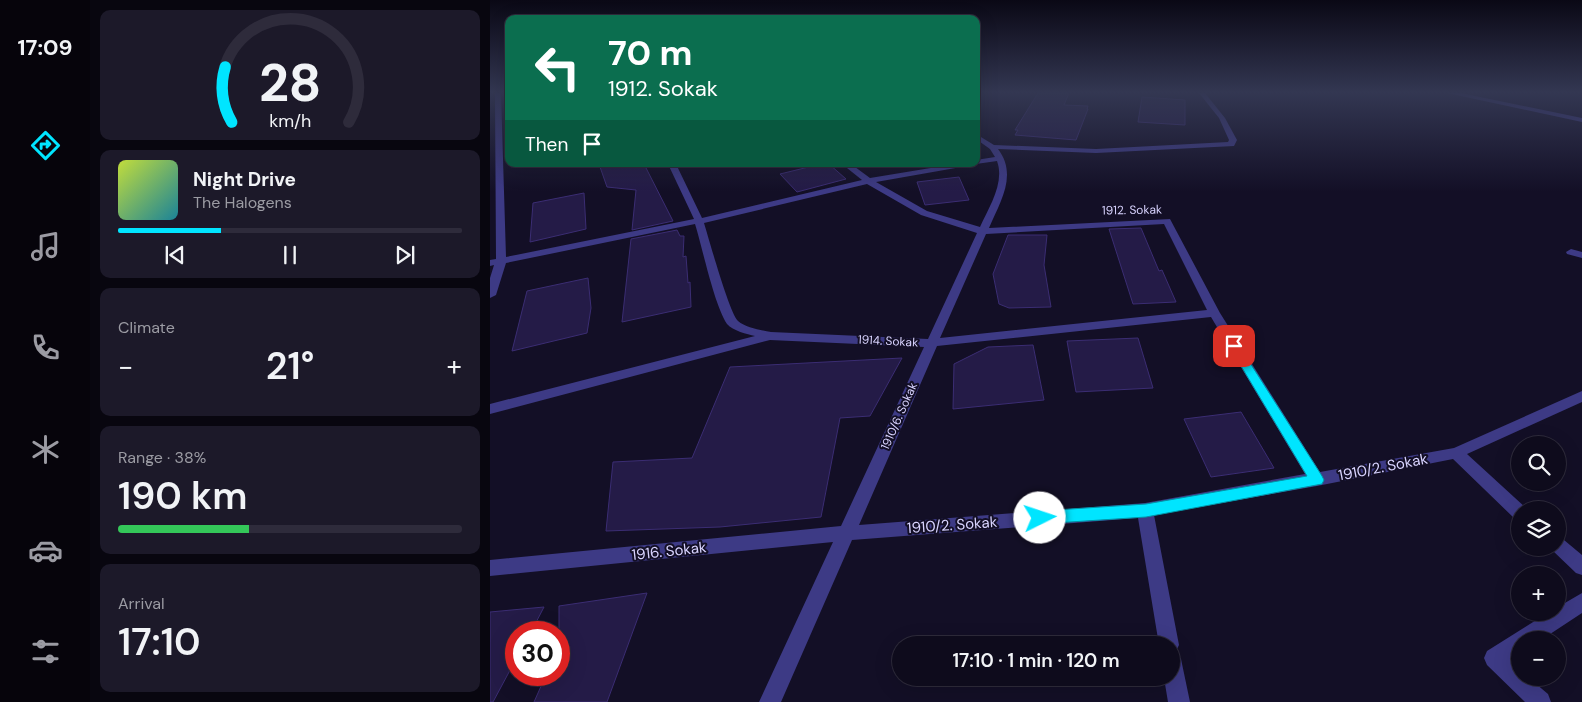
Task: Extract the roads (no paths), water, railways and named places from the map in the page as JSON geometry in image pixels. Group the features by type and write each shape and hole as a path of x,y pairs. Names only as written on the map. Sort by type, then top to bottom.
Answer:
{"street":[{"path":"490,295 502,261 494,126"},
{"path":"980,160 996,153 1096,151 1231,144 1233,140 1226,126"},
{"path":"980,139 996,153"},
{"name":"1910/6. Sokak","path":"770,702 998,197 1004,177 996,153"},
{"name":"1914. Sokak","path":"677,167 699,221 724,304 733,323 747,330 771,336 931,343 1214,313"},
{"name":"1912. Sokak","path":"850,167 868,181 924,213 982,230 1166,221 1214,313 1317,480"},
{"path":"490,263 699,221 868,181 950,167"},
{"path":"1571,252 1582,255"},
{"path":"490,408 771,336"},
{"name":"1910/2. Sokak","path":"848,532 1146,510 1317,480 1456,453 1582,396"},
{"path":"1456,453 1511,505"},
{"path":"1146,510 1167,636"},
{"name":"1916. Sokak","path":"490,568 848,532"},
{"path":"1566,552 1582,566"},
{"path":"1537,631 1582,602"},
{"path":"1511,647 1494,658 1511,674"},
{"path":"1176,686 1179,702"},
{"path":"1523,686 1540,702"}]}
